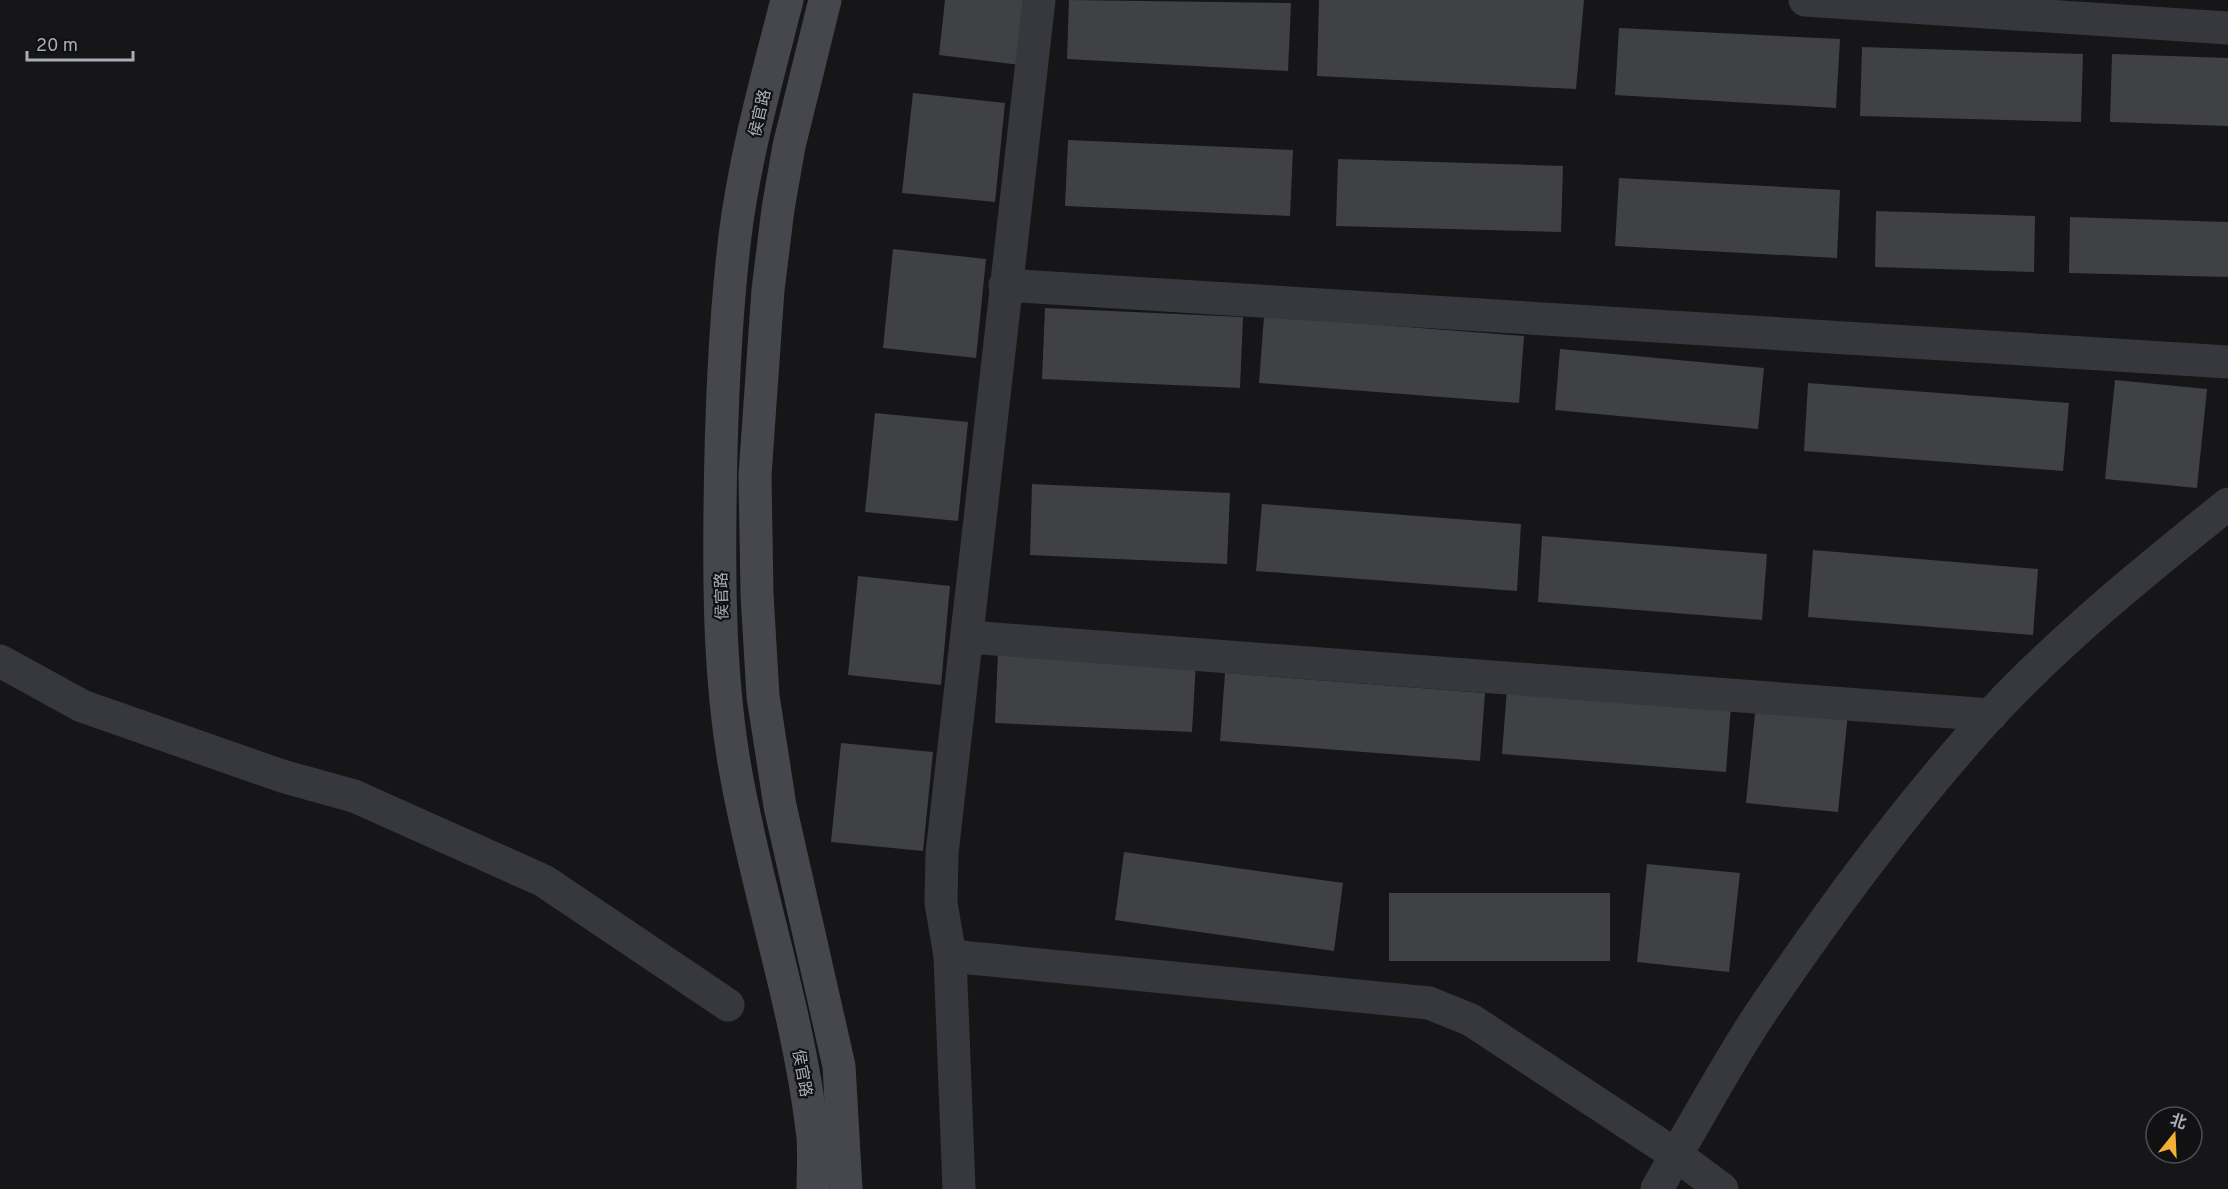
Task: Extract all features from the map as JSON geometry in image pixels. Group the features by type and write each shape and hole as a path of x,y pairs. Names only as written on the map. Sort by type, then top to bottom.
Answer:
{"main road":[{"name":"侯官路","path":"788,0 746,169 731,280 721,422 722,640 735,766 754,863 795,1025 813,1132 813,1189"},
{"path":"825,0 789,146 768,290 755,475 757,594 763,696 780,806 839,1066 846,1189"}],"street":[{"path":"959,1189 950,956 941,903 942,853 1039,0"},
{"path":"1805,0 2228,28"},
{"path":"1005,285 2228,362"},
{"path":"1657,1189 1763,1009 1884,840 1991,715 2026,678 2138,577 2228,504"},
{"path":"968,637 1991,715"},
{"path":"0,661 82,706 282,776 354,796 544,881 728,1005"},
{"path":"950,956 1429,1003 1470,1020 1676,1155 1722,1189"}],"building":[{"path":"945,0 1026,0 1020,65 939,55"},
{"path":"1069,0 1291,3 1288,71 1067,59"},
{"path":"1319,0 1584,0 1576,89 1317,76"},
{"path":"1619,28 1840,39 1836,108 1615,95"},
{"path":"1862,47 2083,54 2081,122 1860,116"},
{"path":"2112,54 2228,58 2228,126 2110,122"},
{"path":"913,93 1005,103 995,202 902,193"},
{"path":"1068,140 1293,150 1290,216 1065,206"},
{"path":"1338,159 1563,166 1561,232 1336,226"},
{"path":"1619,178 1840,190 1837,258 1615,246"},
{"path":"1876,211 2035,216 2034,272 1875,267"},
{"path":"2070,217 2228,222 2228,277 2069,273"},
{"path":"893,249 986,259 976,358 883,348"},
{"path":"1045,308 1243,317 1240,388 1042,379"},
{"path":"1264,316 1524,336 1519,403 1259,383"},
{"path":"1560,349 1764,368 1758,429 1555,410"},
{"path":"2115,380 2207,389 2197,488 2105,479"},
{"path":"1808,383 2069,403 2063,471 1804,451"},
{"path":"875,413 968,422 958,521 865,512"},
{"path":"1032,484 1230,493 1227,564 1030,555"},
{"path":"1262,504 1521,524 1517,591 1256,571"},
{"path":"1542,536 1767,554 1762,620 1538,602"},
{"path":"1813,550 2038,569 2033,635 1808,617"},
{"path":"858,576 950,586 941,685 848,675"},
{"path":"998,652 1196,661 1192,732 995,723"},
{"path":"1225,673 1485,693 1480,761 1220,741"},
{"path":"1507,689 1731,706 1726,772 1502,754"},
{"path":"1756,704 1848,713 1838,812 1746,803"},
{"path":"841,743 933,752 923,851 831,842"},
{"path":"1124,852 1343,883 1334,951 1115,920"},
{"path":"1647,864 1740,873 1729,972 1637,962"},
{"path":"1389,893 1610,893 1610,961 1389,961"}]}
